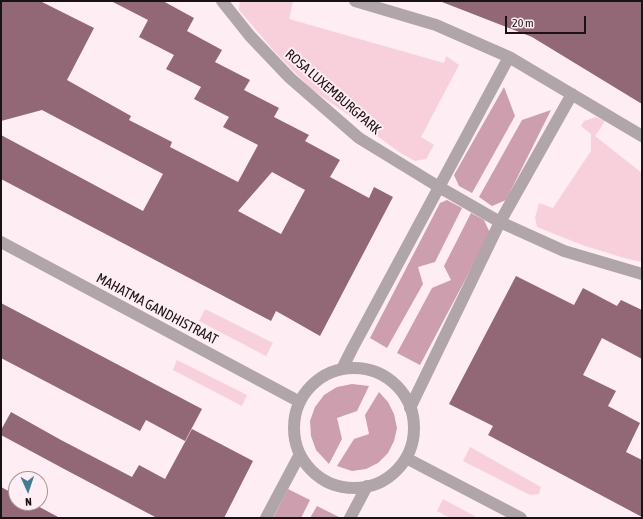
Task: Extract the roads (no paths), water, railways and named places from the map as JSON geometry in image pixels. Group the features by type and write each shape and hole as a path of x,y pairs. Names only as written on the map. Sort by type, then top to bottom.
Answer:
{"street":[{"name":"ROSA LUXEMBURGPARK","path":"222,1 250,36 290,78 359,138 500,222 564,251 642,274"},
{"path":"355,1 436,25 509,57 642,136"},
{"path":"342,369 509,57"},
{"path":"410,408 500,222 572,94"},
{"name":"MAHATMA GANDHISTRAAT","path":"1,242 300,402"},
{"path":"355,368 368,370 380,374 393,383 403,394 410,408 414,425 412,442 406,458 398,468 389,476 378,482 355,488 325,481 313,472 300,454 296,443 294,429 295,415 307,390 317,380 342,369 355,368"},
{"path":"266,518 300,454"},
{"path":"406,458 521,518"},
{"path":"350,518 366,486"}]}
